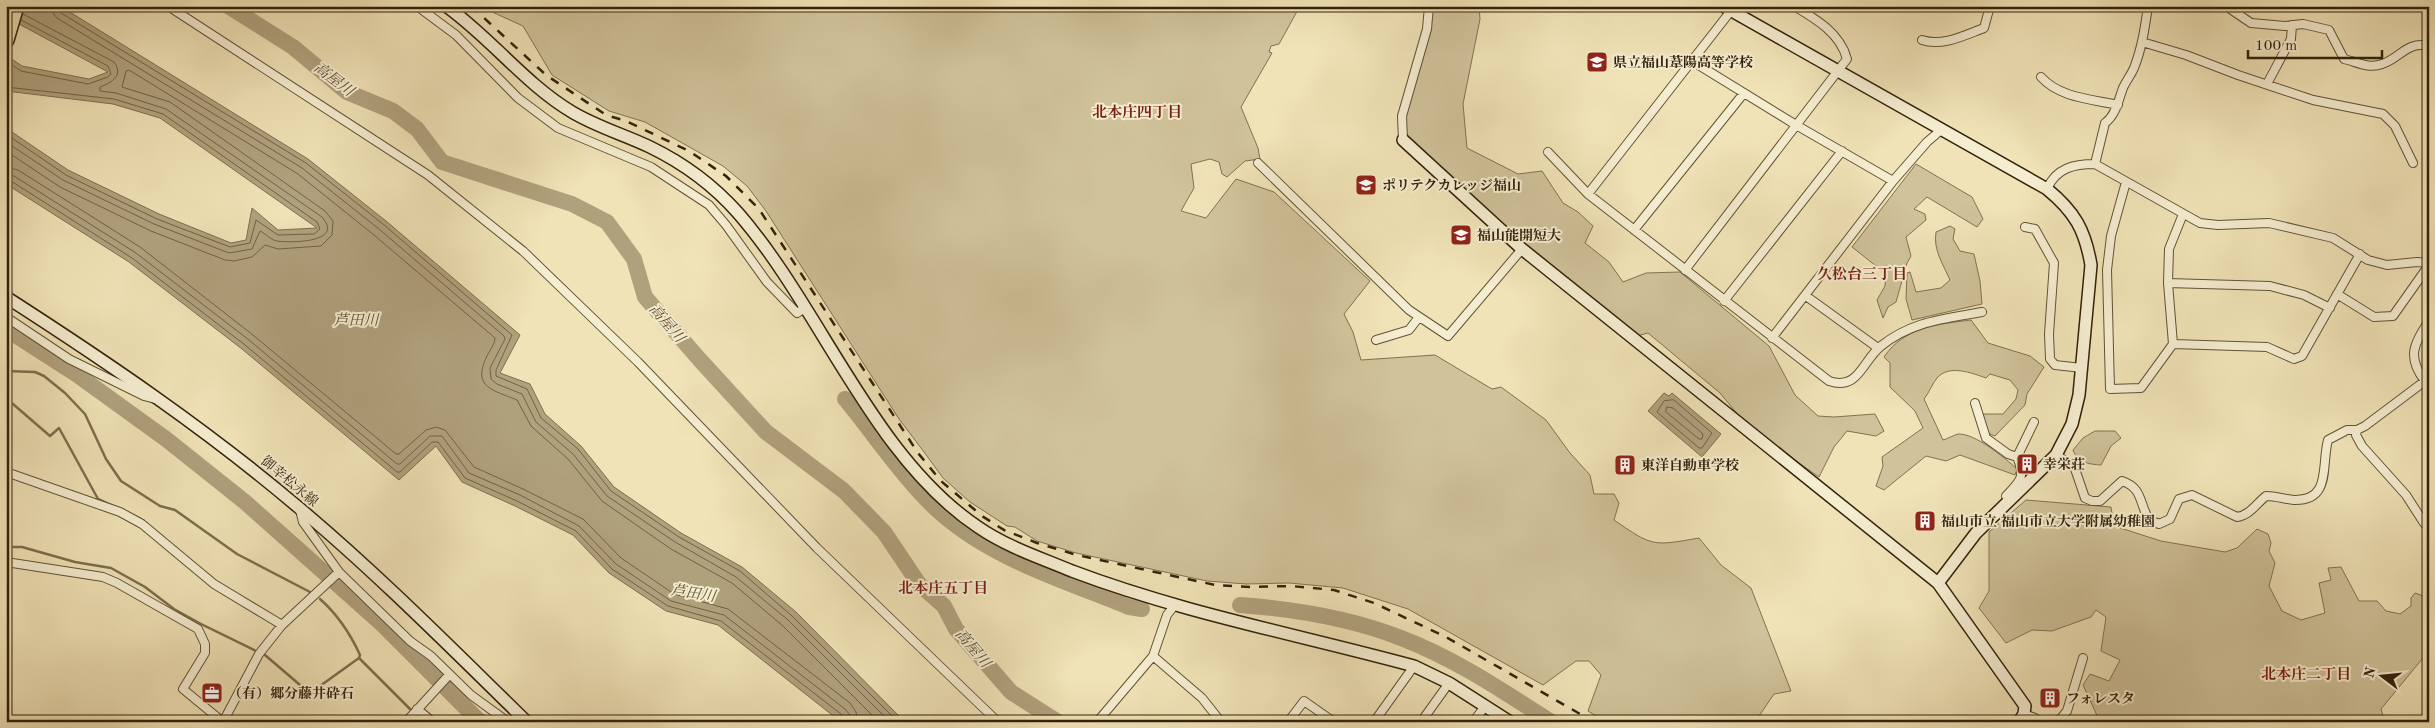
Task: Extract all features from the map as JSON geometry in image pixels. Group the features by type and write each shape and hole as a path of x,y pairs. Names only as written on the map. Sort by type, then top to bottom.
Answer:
{"highway":[{"path":"6,40 16,6"}],"street":[{"path":"168,6 428,175 523,251 638,362 818,548 998,722"},
{"path":"417,6 456,35 518,98 558,128 651,167 709,205 726,225 767,282 797,313 805,308"},
{"path":"446,6 540,90 574,113 652,148 678,162 709,185 738,214 768,251 877,420 902,453 927,483 978,527 1038,557 1125,591 1174,606 1414,666 1449,683 1510,722"},
{"path":"1429,6 1427,29 1402,116 1404,140 1522,249 1938,582 2025,706 2022,718 2035,718 2036,722"},
{"path":"1685,270 1847,58 1843,46 1836,37 1812,17 1794,6"},
{"path":"1922,40 1929,42 1948,41 1984,28 1990,6"},
{"path":"2095,164 2105,123 2110,120 2118,105 2123,87 2134,69 2142,42 2148,6"},
{"path":"2226,6 2251,23 2303,24 2330,30 2344,59 2366,66 2383,64 2408,47 2429,46"},
{"path":"1588,194 1692,61 1726,9 1838,70 2047,190 2065,204 2076,219 2087,243 2091,264 2082,368 2072,424 2056,455 1976,533 1938,582"},
{"path":"2267,84 2291,38 2292,25"},
{"path":"2142,42 2186,55 2238,76 2313,100 2383,114 2395,126 2413,163"},
{"path":"1692,61 1796,125 1893,181"},
{"path":"2041,76 2049,85 2063,93 2118,105"},
{"path":"1634,230 1744,93"},
{"path":"1772,338 1893,181 1927,142 1941,130"},
{"path":"1724,301 1842,151"},
{"path":"1548,152 1588,194 1829,381 1841,385 1850,382 1878,348 1894,335 1913,326 1982,312"},
{"path":"1258,163 1409,310 1448,336 1522,249"},
{"path":"2047,190 2051,180 2063,170 2078,164 2095,164 2200,223 2218,225 2269,223 2333,238 2368,260 2387,265 2417,262 2429,264 2393,316 2374,316 2337,294"},
{"path":"2126,182 2111,236 2107,270 2110,389 2141,388 2173,344 2168,283 2169,249 2183,214"},
{"path":"2025,226 2034,229 2054,263 2049,334 2050,359 2055,365 2082,368"},
{"path":"2173,344 2267,347 2294,358 2302,356 2360,254"},
{"path":"2168,283 2270,286 2304,295 2330,308"},
{"path":"1806,296 1878,348"},
{"name":"御幸松永線","path":"6,297 162,400 299,508 398,596 527,722"},
{"path":"6,317 69,359 144,396 162,400"},
{"path":"1376,340 1410,330 1419,317"},
{"path":"2056,455 2074,466 2085,498 2092,501 2100,501 2122,481 2131,484 2137,489 2149,520 2159,524 2170,519 2179,500 2192,495 2237,517 2250,512 2266,496 2279,496 2292,500 2308,498 2317,494 2322,486 2328,440 2347,430 2357,430 2427,380 2417,371 2413,349 2429,321"},
{"path":"1976,403 1986,438 2008,454 2017,457 2023,471 2020,482 2005,498 2007,502"},
{"path":"2017,457 2034,422"},
{"path":"2357,430 2356,435 2362,446 2406,495 2424,523"},
{"path":"6,472 128,516 142,524 214,584 282,625"},
{"path":"299,508 303,522 337,574 410,641 431,656 445,680 471,695 508,722"},
{"path":"6,562 103,577 117,582 178,620 190,623 198,629 205,644 205,653 183,689 223,722 259,654 282,625 337,574"},
{"path":"1097,722 1153,656 1167,615 1174,606"},
{"path":"1153,656 1202,698 1220,722"},
{"path":"2058,722 2066,711 2083,658"},
{"path":"1374,722 1414,666"},
{"path":"406,722 445,680"},
{"path":"1421,722 1449,683"},
{"path":"1288,722 1304,701 1334,722"},
{"path":"1473,722 1486,705"},
{"path":"415,712 433,722"},
{"path":"2425,722 2429,718"}],"shaded area":[{"path":"479,6 1300,6 1279,44 1271,46 1269,52 1272,53 1241,107 1258,148 1260,159 1245,161 1227,177 1222,174 1219,162 1210,159 1191,164 1194,188 1181,211 1206,218 1236,179 1274,192 1370,281 1344,314 1353,332 1361,360 1435,355 1492,389 1501,387 1546,420 1570,453 1590,475 1594,494 1614,494 1619,503 1614,520 1646,540 1654,542 1662,543 1699,538 1721,565 1751,588 1791,691 1774,694 1759,716 1762,722 1606,722 1588,711 1601,675 1589,661 1576,661 1543,685 1408,609 1343,588 1289,583 1246,584 1207,581 1076,553 1037,541 1015,527 1007,526 970,502 943,478 899,419 766,211 747,186 723,166 645,122 609,111 552,75 523,26"},
{"path":"1433,6 1479,6 1480,19 1463,104 1467,148 1518,174 1542,171 1563,203 1578,212 1593,226 1585,243 1609,262 1623,282 1646,273 1680,272 1769,346 1795,395 1818,416 1834,417 1875,414 1884,431 1876,436 1847,431 1834,447 1819,477 1749,428 1720,393 1648,333 1637,336 1524,248 1406,140 1405,115 1431,28"},
{"path":"1916,164 1972,197 1983,219 1977,227 1927,197 1914,209 1925,214 1926,220 1906,237 1911,256 1907,263 1896,302 1888,307 1883,318 1877,300 1885,286 1886,274 1852,247"},
{"path":"1950,226 1955,229 1953,239 1960,251 1974,254 1980,281 1982,304 1912,320 1906,299 1907,273 1910,272 1916,292 1941,288 1950,280 1939,257 1935,239 1936,232"},
{"path":"1971,320 1988,343 2030,356 2044,367 2027,394 2025,405 1995,436 1985,432 1981,414 2003,414 2016,399 2018,390 2010,380 1990,374 1986,378 1961,371 1948,371 1937,378 1924,399 1943,440 1958,434 1973,437 2012,464 2017,469 2015,475 1960,455 1946,461 1926,456 1884,490 1876,486 1883,466 1882,457 1923,428 1915,411 1890,387 1890,363 1884,357 1901,339 1912,333 1946,323"},
{"path":"2095,431 2115,431 2121,438 2111,446 2101,465 2081,460 2073,450 2083,438"},
{"path":"2026,500 2111,507 2114,526 2161,541 2225,552 2237,548 2257,529 2268,534 2271,543 2269,551 2275,563 2269,586 2282,611 2301,620 2325,613 2319,583 2331,580 2328,568 2341,567 2359,601 2377,601 2386,611 2400,614 2411,606 2411,598 2415,593 2429,598 2429,638 2423,640 2427,653 2381,709 2383,716 2377,722 2100,722 2083,685 2090,674 2109,681 2120,660 2101,651 2106,617 2096,610 2091,617 2052,631 2032,630 2006,643 1979,608 1989,591 1989,532"}],"water":[{"name":"芦田川","path":"6,6 60,6 308,159 386,221 520,335 500,373 530,384 545,414 581,446 614,487 681,533 742,567 796,612 905,722 841,722 718,625 666,611 609,573 573,535 462,482 436,446 399,480 242,349 129,262 6,184 6,128 68,170 159,214 231,243 246,240 252,208 278,230 317,228 160,118 113,104 6,91 6,55 22,66 89,79 108,72 6,17"},
{"path":"1664,393 1669,396 1672,393 1721,434 1702,457 1648,411"}],"waterway":[{"name":"高屋川","path":"228,6 293,47 347,92 393,111 417,129 442,162 572,204 607,222 634,259 645,297 700,360 766,432 844,491 884,532 919,584 944,606 956,629 1011,692 1058,722"},
{"path":"6,329 76,374 166,439 245,502 382,624 480,722"},
{"path":"6,371 35,372 44,376 65,393 85,414 106,459 121,481 160,506 175,510 237,554 310,592"},
{"path":"6,398 50,436 59,428 98,499 113,506"},
{"path":"845,399 917,489 943,515 963,531 985,545 1032,568 1129,607 1142,609"},
{"path":"131,514 141,519"},
{"path":"6,547 22,547 75,562 111,568 145,587 174,609 256,651"},
{"path":"320,599 348,632 360,655 359,658 425,722"},
{"path":"1240,605 1281,609 1342,620 1401,638 1459,665 1551,722"},
{"path":"265,655 307,691 313,691 359,658"}],"railway":[{"path":"471,6 546,75 606,115 626,121 689,151 726,176 759,209 918,453 941,481 982,516 1004,530 1037,543 1077,555 1215,585 1252,587 1291,586 1334,590 1374,603 1446,637 1594,722"}],"place":[{"name":"県立福山葦陽高等学校","path":"1597,62"},
{"name":"ポリテクカレッジ福山","path":"1366,185"},
{"name":"福山能開短大","path":"1461,235"},
{"name":"幸栄荘","path":"2027,464"},
{"name":"東洋自動車学校","path":"1625,465"},
{"name":"福山市立 福山市立大学附属幼稚園","path":"1925,521"},
{"name":"（有）郷分藤井砕石","path":"212,693"},
{"name":"フォレスタ","path":"2050,698"}],"district":[{"name":"北本庄四丁目","path":"1137,112"},
{"name":"久松台三丁目","path":"1862,274"},
{"name":"北本庄五丁目","path":"943,588"},
{"name":"北本庄二丁目","path":"2306,674"}]}
